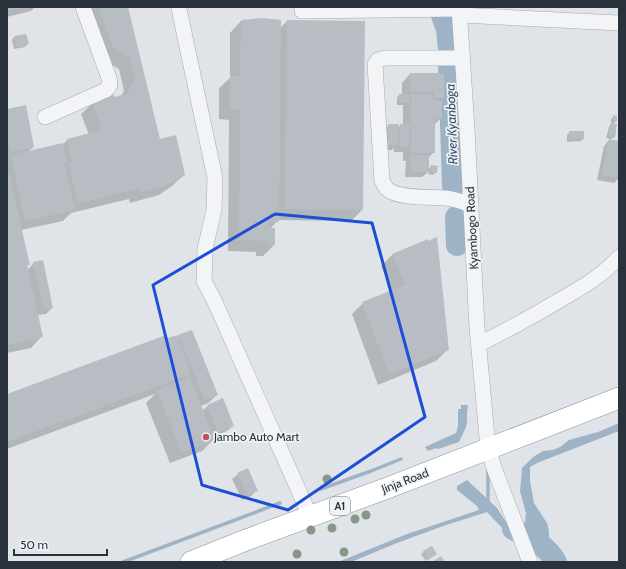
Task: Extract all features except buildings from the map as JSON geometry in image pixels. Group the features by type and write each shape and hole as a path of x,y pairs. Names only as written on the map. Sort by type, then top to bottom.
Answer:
{"highway":[{"name":"Jinja Road","path":"191,562 310,516 360,499 619,398"}],"street":[{"path":"45,117 106,90 110,85 109,78 82,7"},
{"path":"302,7 302,11 460,10 619,23"},
{"path":"179,9 216,178 214,210 205,249 204,281 215,302 310,516"},
{"name":"Kyambogo Road","path":"460,10 479,344 488,448 494,468 530,562"},
{"path":"463,58 385,58 378,60 375,64 375,70 382,181 388,189 395,193 420,197 447,198 471,205"},
{"path":"479,344 529,318 588,283 612,266 619,257"}],"highlighted area":[{"path":"275,214 372,223 425,417 288,510 202,485 153,285"}],"water":[{"path":"461,405 468,405 467,425 459,442 428,451 425,447 456,433 458,426 458,409 461,409"},
{"path":"619,423 619,431 530,467 530,481 534,503 547,523 549,539 561,562 550,562 541,549 535,544 525,522 526,513 520,491 522,468 533,457 543,451 553,450 569,440 598,432"},
{"path":"467,480 497,508 514,534 502,528 487,512 443,526 351,562 338,562 407,534 479,510 477,506 457,490 457,486"}],"waterway":[{"name":"River Kyanboga","path":"442,16 447,29 449,50"},
{"name":"River Kyanboga","path":"449,62 453,186"},
{"name":"River Kyanboga","path":"456,217 457,245"},
{"path":"321,489 401,459"},
{"path":"488,469 488,503"},
{"path":"123,562 280,503"},
{"path":"513,529 542,546 556,562"}],"place":[{"name":"Jambo Auto Mart","path":"206,437"}]}
